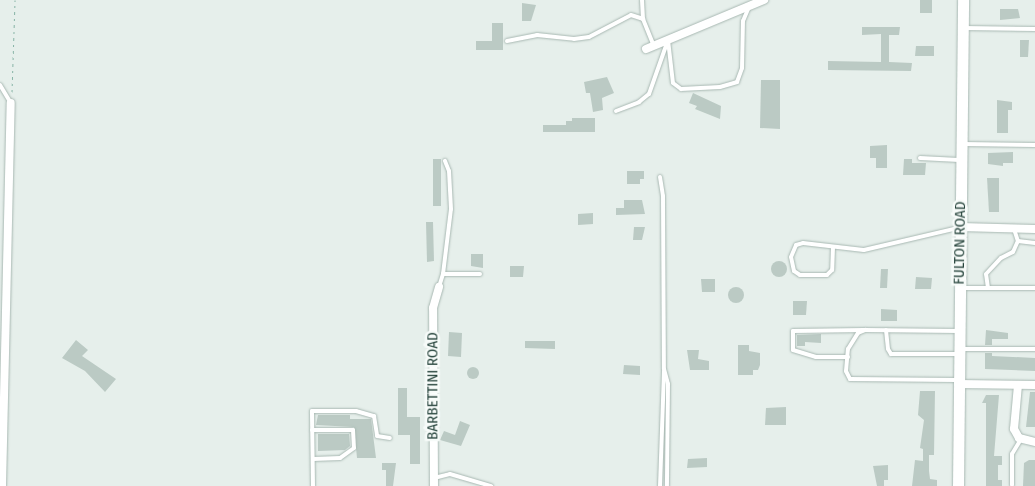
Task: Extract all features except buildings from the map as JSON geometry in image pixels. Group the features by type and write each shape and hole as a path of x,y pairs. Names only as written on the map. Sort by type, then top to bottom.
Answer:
{"main road":[{"name":"FULTON ROAD","path":"958,486 962,0"}],"street":[{"path":"650,47 764,0"},
{"path":"2,486 11,103"},
{"path":"960,227 1035,229"},
{"name":"BARBETTINI ROAD","path":"434,482 433,308 438,287"},
{"path":"958,382 1035,385"},
{"path":"1018,385 1014,429 1021,439 1035,442"}],"lane":[{"path":"642,0 643,19 650,47"},
{"path":"668,40 673,83 681,89 720,87 737,82 742,68 743,21 749,6"},
{"path":"507,41 537,35 574,39 589,37 631,15 643,19"},
{"path":"962,28 1035,29"},
{"path":"616,111 638,102 649,94 668,40"},
{"path":"0,85 11,103"},
{"path":"961,144 1035,145"},
{"path":"920,158 961,160"},
{"path":"438,287 443,274 451,209 449,171 445,161"},
{"path":"660,177 663,196 664,369 661,383 660,486"},
{"path":"833,247 832,270 827,275 800,275 794,271 791,257 796,245 813,243 864,250 960,227"},
{"path":"988,288 986,274 1001,258 1013,252 1018,241 1014,228"},
{"path":"1018,241 1035,243"},
{"path":"443,274 480,274"},
{"path":"960,288 1035,288"},
{"path":"865,330 858,333 848,357 846,370 850,379 958,382"},
{"path":"886,330 888,350 892,354 1035,349"},
{"path":"848,357 816,357 793,350 793,331 959,331"},
{"path":"664,369 668,384 667,486"},
{"path":"313,486 312,411 356,411 374,416 377,436 390,438"},
{"path":"312,430 353,430 354,448 340,458 313,459"},
{"path":"1012,485 1012,454 1021,439"},
{"path":"434,482 450,474 491,486"}],"path":[{"path":"11,103 15,0"}]}
